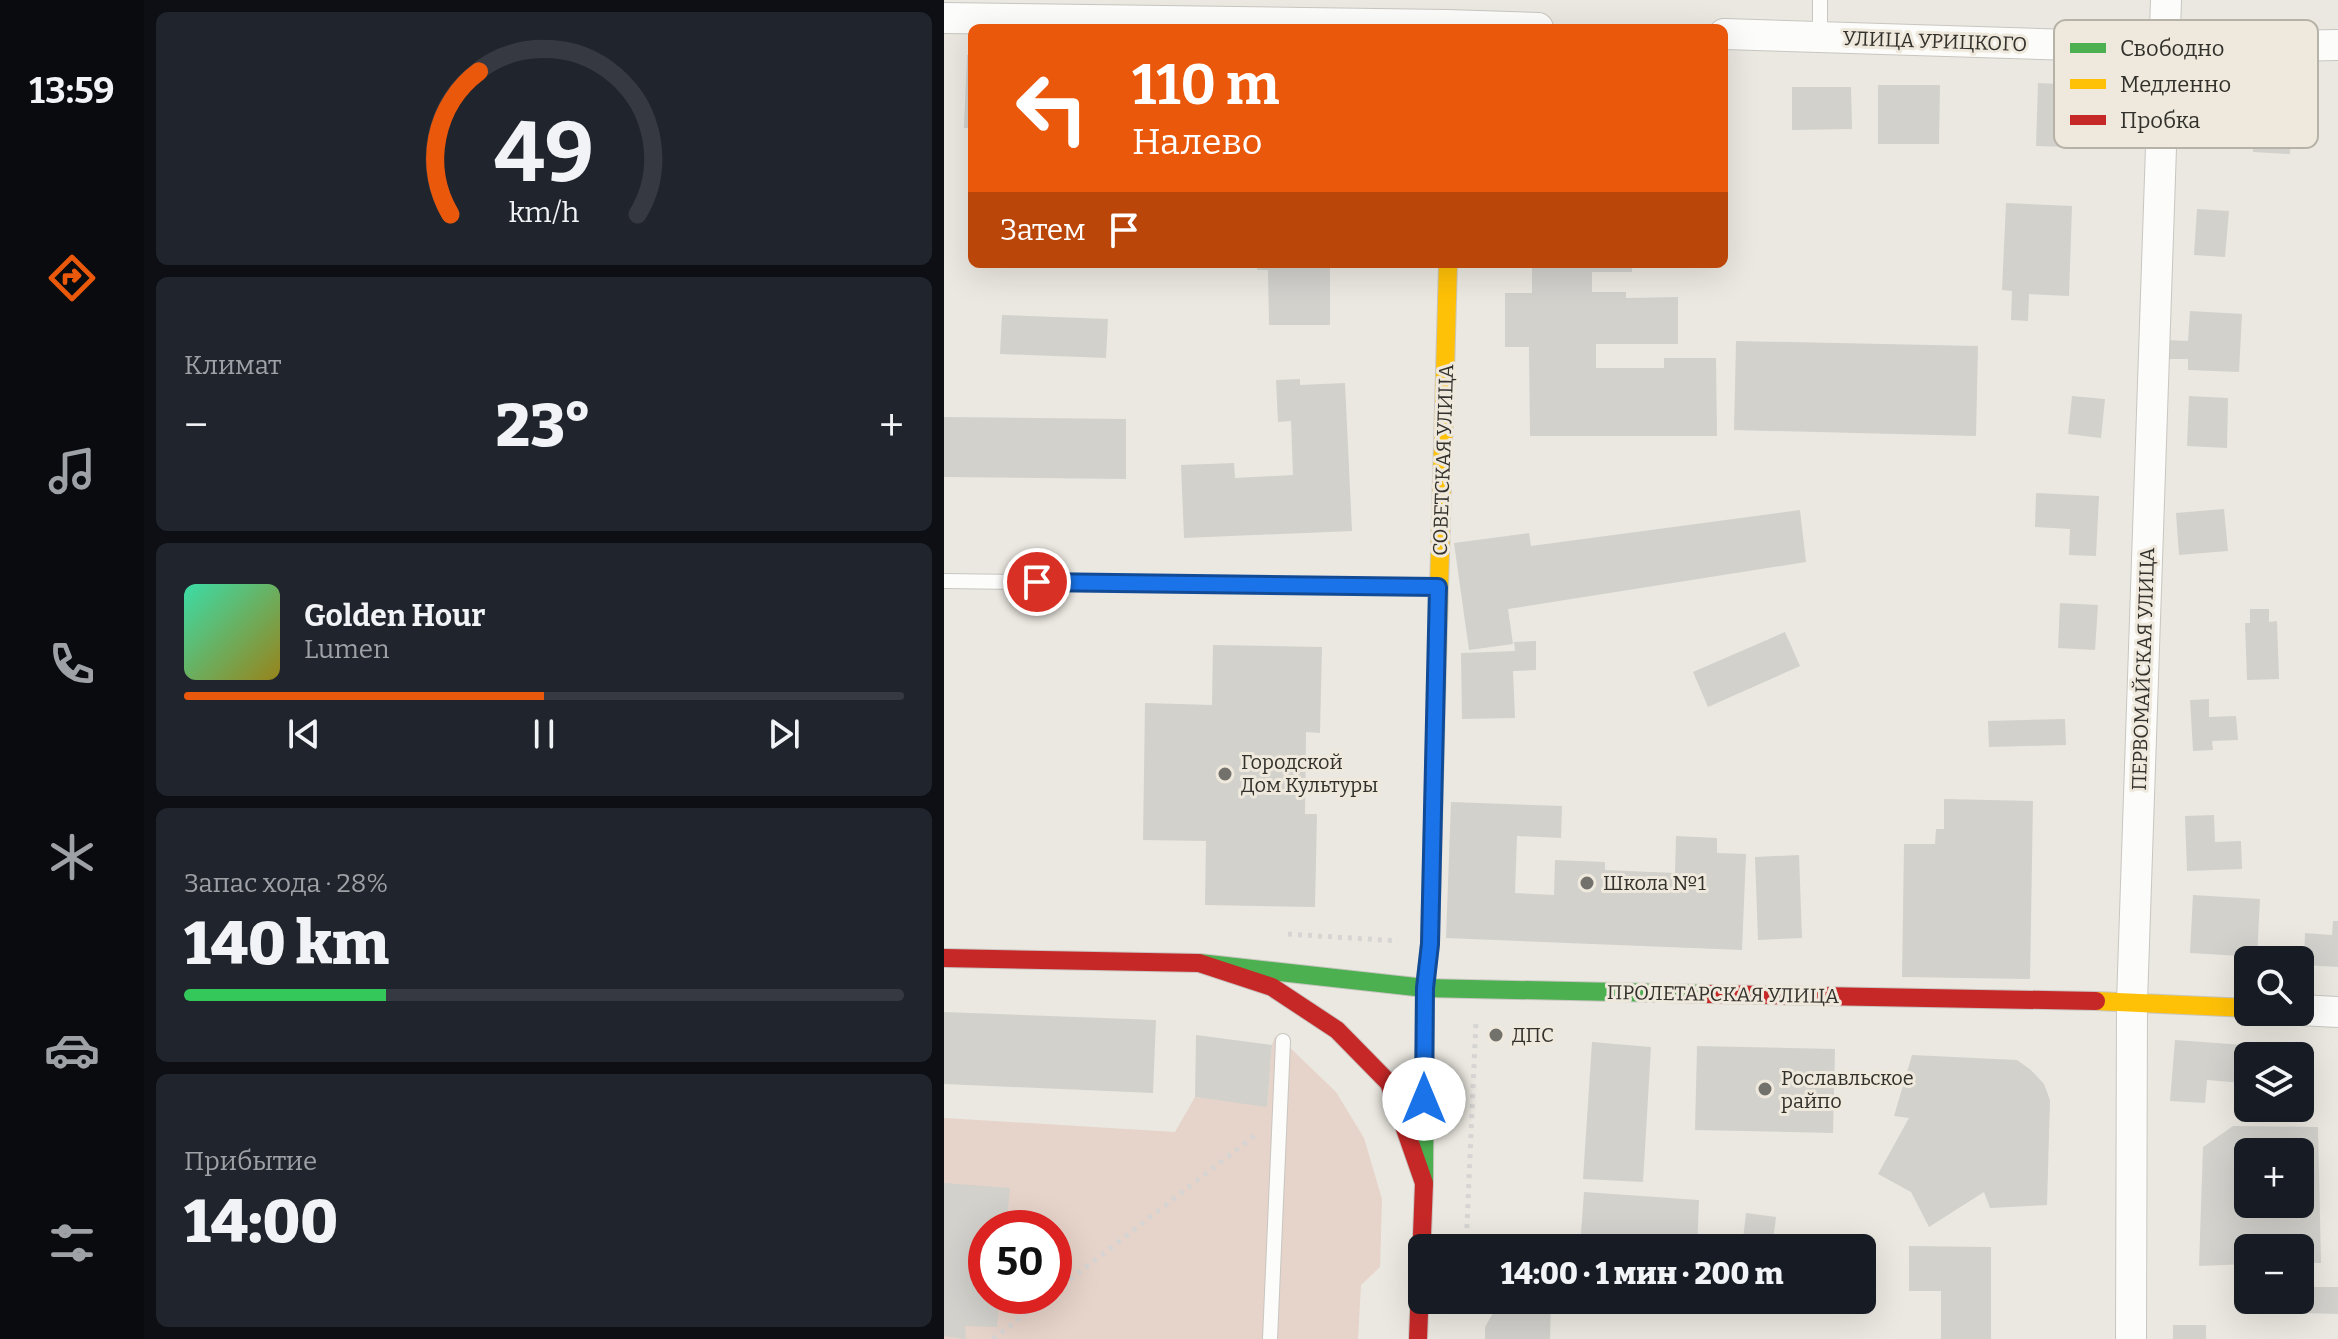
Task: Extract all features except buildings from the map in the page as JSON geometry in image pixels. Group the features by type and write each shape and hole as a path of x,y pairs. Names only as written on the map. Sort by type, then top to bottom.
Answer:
{"street":[{"name":"ПЕРВОМАЙСКАЯ УЛИЦА","path":"2166,0 2166,20"},
{"path":"944,18 1007,10 1447,18 1502,24"},
{"name":"УЛИЦА УРИЦКОГО","path":"1728,34 2054,44"},
{"name":"УЛИЦА УРИЦКОГО","path":"2318,45 2338,45"},
{"name":"ПЕРВОМАЙСКАЯ УЛИЦА","path":"2131,1339 2132,1002 2162,148"},
{"name":"СОВЕТСКАЯ УЛИЦА","path":"1418,1339 1424,1183 1425,988 1430,944 1448,268"},
{"name":"ПРОЛЕТАРСКАЯ УЛИЦА","path":"944,958 1199,963 1425,988 2132,1002 2234,1007"},
{"name":"ПРОЛЕТАРСКАЯ УЛИЦА","path":"1199,963 1272,987 1337,1030 1389,1083"},
{"path":"2314,1011 2338,1012"},
{"name":"СОВЕТСКАЯ УЛИЦА","path":"1389,1083 1424,1183"}],"lane":[{"path":"1820,0 1820,37"},
{"path":"944,581 1438,587"},
{"path":"1270,1339 1283,1041"}],"path":[{"path":"1072,1278 1278,1118"},
{"path":"993,1339 1025,1314"}],"shaded area":[{"path":"1275,1037 1336,1092 1364,1138 1382,1199 1380,1267 1361,1285 1358,1339 944,1339 944,1118 1175,1132 1195,1097 1267,1106"}],"traffic: fast":[{"path":"1424,1183 1425,988 1430,944 1437,661"},
{"path":"1199,963 1425,988 1708,994"}],"traffic: slow":[{"path":"1437,661 1448,268"},
{"path":"2096,1001 2234,1007"}],"traffic: jam":[{"path":"944,958 1199,963 1272,987 1337,1030 1389,1083 1424,1183 1418,1339"},
{"path":"1708,994 2096,1001"}],"place":[{"name":"Городской Дом Культуры","path":"1225,774"},
{"name":"Школа №1","path":"1587,883"},
{"name":"ДПС","path":"1496,1035"},
{"name":"Рославльское райпо","path":"1765,1089"}],"route":[{"path":"1037,582 1438,587 1424,1099"}]}
